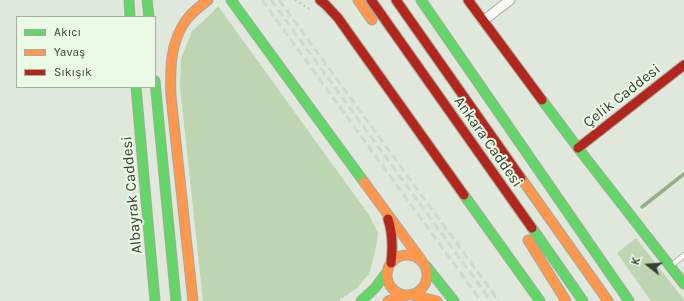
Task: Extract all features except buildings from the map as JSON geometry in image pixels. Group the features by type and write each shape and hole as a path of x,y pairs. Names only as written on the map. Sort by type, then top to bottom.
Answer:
{"main road":[{"path":"129,0 130,16"},
{"path":"147,0 149,16"},
{"path":"193,301 171,96 170,66 175,41 181,28 198,6 208,0"},
{"path":"232,0 424,263 454,301"},
{"path":"320,0 338,18 540,301"},
{"path":"358,0 376,26"},
{"name":"Ankara Caddesi","path":"371,0 583,301"},
{"name":"Ankara Caddesi","path":"396,0 608,301"},
{"path":"421,0 628,301"},
{"path":"468,0 578,148 684,284"},
{"name":"Çelik Caddesi","path":"578,148 684,65"},
{"name":"Albayrak Caddesi","path":"136,88 155,301"},
{"path":"156,88 176,301"},
{"path":"474,161 515,219"},
{"path":"534,196 628,301"},
{"path":"386,210 393,234 388,281 393,290 402,294 437,301"},
{"path":"523,232 566,301"},
{"path":"361,301 375,288 397,257 406,255 414,256 424,263 428,276 425,286 418,292 388,301"}],"street":[{"path":"483,21 510,0"}],"lane":[{"path":"670,266 684,255"}],"path":[{"path":"190,43 197,30 212,14"}],"green space":[{"path":"218,6 369,215 378,233 376,248 369,274 356,289 336,301 203,301 180,87 181,59 192,31"},
{"path":"636,238 684,301 651,301 617,253"}],"waterway":[{"path":"642,207 684,174"}],"railway":[{"path":"262,0 481,301"},
{"path":"271,0 491,301"},
{"path":"279,0 499,301"}],"traffic: fast":[{"path":"129,0 130,16"},
{"path":"147,0 149,16"},
{"path":"231,0 364,182"},
{"path":"421,0 629,301"},
{"path":"136,88 155,301"},
{"path":"156,88 176,301"},
{"path":"542,100 684,284"},
{"path":"464,195 540,301"},
{"path":"532,228 583,301"},
{"path":"426,266 454,301"},
{"path":"361,301 375,288 387,272"}],"traffic: slow":[{"path":"193,301 171,96 171,66 174,46 181,28 187,19 208,0"},
{"path":"358,0 372,20"},
{"path":"521,178 608,301"},
{"path":"364,182 422,261"},
{"path":"528,240 566,301"},
{"path":"411,255 418,258 424,264 427,275 426,283 418,292 411,295 403,295 396,292 388,283 387,271 390,264 399,256 411,255"},
{"path":"388,301 408,295"},
{"path":"412,295 437,301"}],"traffic: jam":[{"path":"320,0 338,18 464,195"},
{"path":"371,0 532,228"},
{"path":"396,0 521,178"},
{"path":"468,0 542,100"},
{"path":"578,148 684,65"},
{"path":"388,219 392,241 391,263"}]}
